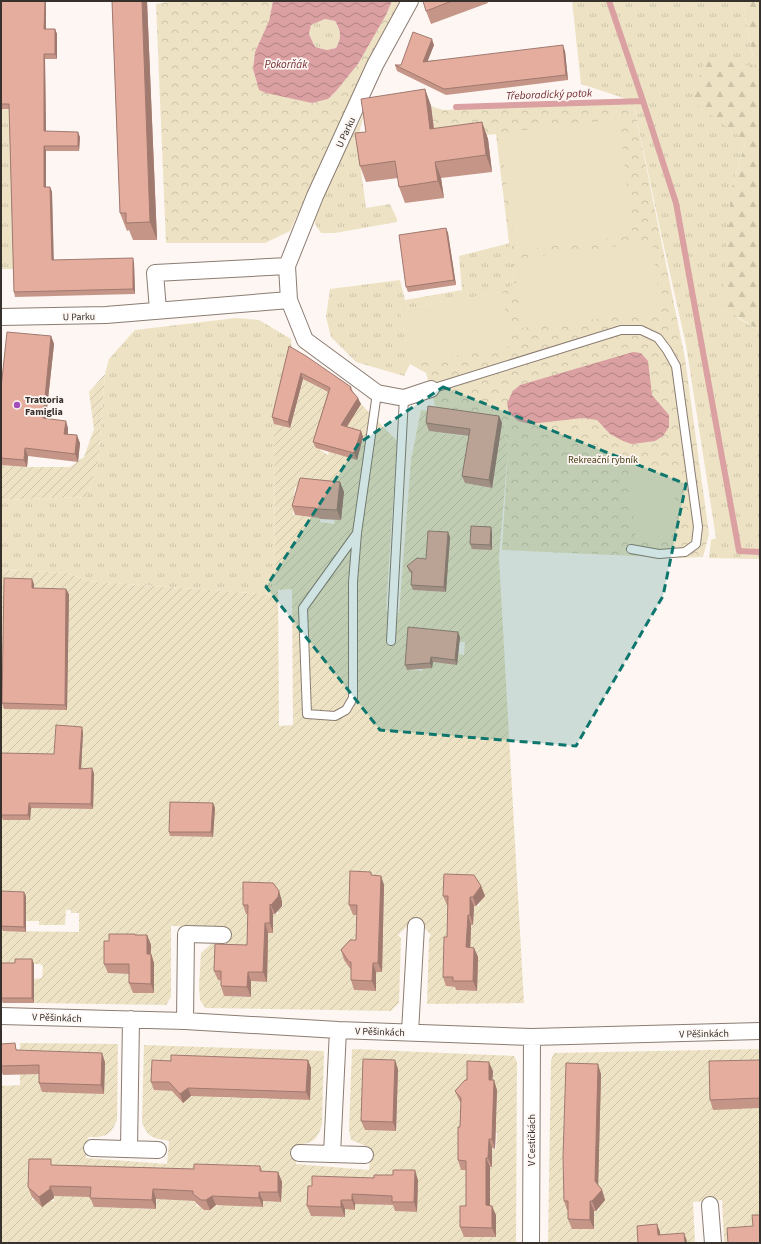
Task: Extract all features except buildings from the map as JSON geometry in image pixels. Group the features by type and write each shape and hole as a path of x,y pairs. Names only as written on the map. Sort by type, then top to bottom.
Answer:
{"street":[{"name":"U Parku","path":"410,1 372,72 315,196 288,266 289,300 306,340 376,393 404,398 431,389"},
{"path":"158,310 155,273 288,266"},
{"name":"U Parku","path":"1,317 106,315 289,300"},
{"path":"410,1032 416,926"},
{"path":"185,1021 186,934 223,934"},
{"name":"V Pěšinkách","path":"1,1016 185,1021 338,1030 532,1037 760,1031"},
{"path":"129,1149 131,1020"},
{"path":"332,1154 338,1030"},
{"name":"V Cestičkách","path":"531,1243 532,1037"},
{"path":"92,1148 158,1150"},
{"path":"299,1153 365,1155"},
{"path":"710,1205 713,1243"}],"lane":[{"path":"431,389 621,330 641,330 658,338 676,366 698,527 696,544 685,552 659,554 631,549"},
{"path":"357,534 303,608 307,714 335,716 346,710 353,698 353,582 357,534 376,393"},
{"path":"390,641 404,398"}],"highlighted area":[{"path":"443,387 686,484 663,596 576,746 380,730 266,587 359,443"}],"green space":[{"path":"172,1 273,1 269,21 255,52 253,69 259,90 312,103 328,99 337,90 358,64 386,15 392,1 400,1 355,90 290,231 265,243 166,243 156,4"},
{"path":"572,1 742,1 755,67 746,141 731,190 738,318 760,331 760,559 709,558 711,540 716,538 686,345 633,101 581,84"},
{"path":"742,1 760,1 760,331 722,307 731,190 746,141 692,101 706,57 755,67"},
{"path":"325,19 335,21 339,28 340,34 336,48 327,50 315,47 309,34 311,25"},
{"name":"Rekreační rybník","path":"633,101 685,358 709,534 703,557 679,558 502,550 508,449 504,422 437,412 426,373 410,364 400,310 502,292 514,284 496,134 436,141 431,106 443,110"},
{"path":"1,109 11,109 14,269 1,269"},
{"path":"365,111 357,140 366,208 390,204 397,222 335,233 321,233 315,224 315,207"},
{"path":"619,119 633,236 515,251 500,133"},
{"path":"652,242 661,311 522,328 514,259"},
{"path":"510,243 514,284 502,292 400,310 410,364 404,376 356,362 331,337 326,317 330,289 400,280 405,300 462,290 459,256"},
{"path":"502,292 512,346 410,364 400,310"},
{"path":"236,318 259,320 291,339 292,353 274,428 275,595 87,581 69,573 1,570 1,500 86,497 98,464 105,374 109,359 135,330"},
{"path":"308,362 312,384 332,394 316,447 328,455 342,411 354,415 361,404 397,441 386,610 399,613 411,460 421,410 504,422 508,449 499,558 524,1003 427,1004 429,938 431,935 419,922 412,922 398,935 401,938 399,1003 391,1011 205,1008 200,1000 199,986 201,953 211,944 226,944 224,927 171,926 171,997 166,1005 34,1003 34,979 42,978 43,966 40,964 17,964 17,968 2,968 3,1003 1,1003 1,570 69,573 87,581 275,595 274,424 290,428","holes":["431,414 502,423 492,488 465,483 470,451 477,452 479,438 429,431","340,431 363,437 356,459 334,453","324,485 338,486 338,492 344,492 341,520 335,519 334,524 320,522 320,518 293,515 295,487 323,490","473,531 492,532 492,549 472,549","430,536 449,537 446,592 413,590 414,577 411,574 415,563 428,564","6,584 34,585 32,709 4,708","292,589 293,725 279,726 278,590","68,594 67,708 61,707 61,700 58,700 59,635 62,634 62,620 59,620 60,595","425,629 436,630 436,634 460,637 459,642 465,642 464,655 458,654 457,664 433,662 432,668 430,668 430,662 422,661 422,671 407,669 410,632 424,633","58,730 83,731 82,746 57,745","3,758 33,759 33,767 47,767 47,773 93,773 93,809 39,808 39,805 31,805 30,820 3,820","172,807 215,808 213,837 171,836","354,881 374,881 374,885 384,885 383,926 360,925 361,915 353,914","448,884 480,885 479,889 483,895 479,906 474,906 473,925 451,924 452,906 447,905","247,892 278,892 282,906 278,910 278,914 273,914 273,933 251,932 251,914 246,914","3,896 26,897 26,908 21,908 22,921 39,921 39,925 65,925 66,910 71,910 71,913 79,913 79,932 3,931","113,943 138,943 138,945 151,945 150,963 154,963 154,993 133,993 133,974 108,973 108,950 112,950","447,946 470,947 470,957 478,957 476,991 457,990 456,987 446,986","350,950 382,951 382,972 376,972 376,991 354,990 355,972 350,971 346,958 350,953","219,954 267,955 267,982 251,981 250,997 224,996 225,980 218,980"]},
{"path":"105,374 98,464 86,497 1,500 1,465 27,467 70,467 84,457 94,429 89,392"},
{"path":"670,465 679,534 636,539 628,470"},
{"path":"20,1043 118,1044 117,1120 112,1130 106,1135 99,1137 88,1137 86,1158 167,1164 169,1141 159,1139 149,1134 142,1122 144,1045 324,1051 322,1124 316,1138 310,1142 295,1145 296,1164 369,1170 371,1148 351,1140 349,1130 352,1049 514,1056 517,1062 516,1243 1,1243 1,1086 20,1085","holes":["43,1060 64,1060 64,1066 84,1066 85,1061 105,1062 104,1094 84,1093 83,1087 64,1087 63,1092 42,1092","174,1064 196,1065 195,1096 181,1100 173,1091 154,1090 155,1068 174,1069","217,1065 238,1066 238,1071 248,1072 249,1066 269,1067 269,1072 289,1073 290,1068 311,1069 309,1100 289,1099 289,1094 269,1094 268,1099 248,1098 247,1093 238,1092 237,1098 216,1097","366,1069 398,1069 398,1090 392,1090 392,1110 397,1111 396,1131 365,1130 365,1110 370,1110 371,1090 365,1089","471,1071 493,1071 492,1090 497,1090 497,1112 465,1111 465,1107 461,1103 461,1097 465,1093 465,1089 470,1089","476,1133 497,1133 496,1149 492,1149 492,1167 482,1167 481,1170 462,1170 462,1137 476,1136","33,1169 54,1169 55,1174 73,1175 72,1196 54,1196 54,1201 50,1201 45,1205 40,1204 36,1200 32,1200","198,1174 219,1175 218,1206 214,1206 208,1210 196,1206 196,1201 178,1200 179,1178 197,1179","242,1174 263,1175 263,1181 282,1182 281,1202 263,1201 262,1207 241,1206","95,1176 115,1176 116,1182 136,1182 136,1177 157,1178 156,1209 135,1209 135,1203 115,1203 115,1208 94,1207","397,1179 418,1180 417,1212 395,1211 395,1205 377,1205 378,1185 396,1185","316,1186 355,1187 355,1209 345,1209 344,1217 311,1216 312,1196 315,1196","470,1197 490,1197 490,1215 496,1216 496,1237 464,1237 464,1215 469,1215"]},
{"path":"760,1049 760,1070 713,1109 760,1108 760,1224 731,1243 724,1243 722,1200 693,1202 695,1243 687,1243 687,1241 661,1243 659,1232 640,1243 548,1243 551,1060 554,1053","holes":["599,1207 599,1210 594,1211 594,1229 572,1210"]}],"water":[{"name":"Pokorňák","path":"273,1 392,1 386,15 358,64 328,99 312,103 266,93 259,90 253,69 255,52 269,21","holes":["325,19 335,21 339,28 340,34 336,48 327,50 315,47 309,34 311,25"]},
{"path":"633,352 641,353 648,361 652,395 669,415 669,427 663,436 655,441 632,444 623,441 610,434 597,420 583,418 530,424 518,421 509,413 507,403 513,391 520,385"}],"waterway":[{"path":"609,1 676,203 739,551 760,552"},
{"name":"Třeboradický potok","path":"456,107 643,101"}],"place":[{"name":"Trattoria Famiglia","path":"17,405"}]}
